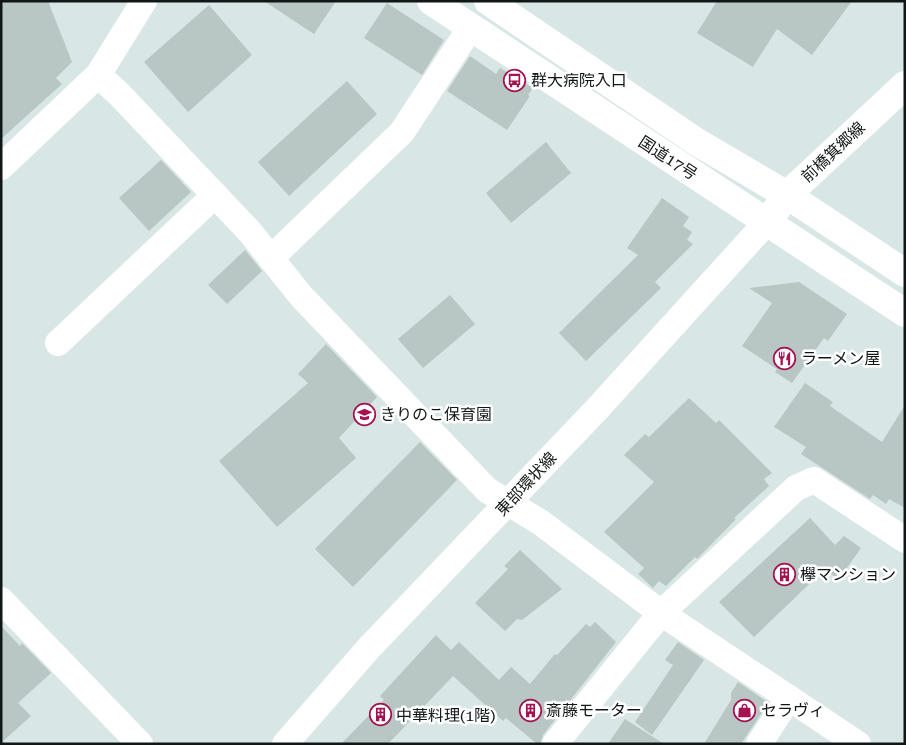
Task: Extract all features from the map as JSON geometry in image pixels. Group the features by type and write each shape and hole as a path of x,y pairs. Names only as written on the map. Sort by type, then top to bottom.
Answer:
{"main road":[{"name":"国道17号","path":"431,1 905,313"},
{"name":"国道17号","path":"488,1 697,142 787,195 905,273"},
{"name":"前橋箕郷線","path":"766,223 787,195 905,85"}],"street":[{"path":"1,167 98,75 144,1"},
{"path":"271,258 402,132 470,27"},
{"path":"98,75 119,94 250,232 302,296 487,490 540,522 661,613 858,744"},
{"path":"58,343 215,195"},
{"name":"東部環状線","path":"285,744 368,649 508,503 766,223"},
{"path":"555,744 661,613 796,488 814,480 905,540"},
{"path":"1,600 140,744"},
{"path":"759,744 789,698"}],"building":[{"path":"1,1 48,1 72,62 56,78 62,84 1,139"},
{"path":"264,1 336,1 314,34"},
{"path":"717,1 852,1 812,55 777,29 753,67 697,33"},
{"path":"387,3 444,40 422,75 364,38"},
{"path":"209,5 252,55 188,112 144,62"},
{"path":"470,56 496,74 500,68 533,88 528,95 530,96 507,130 447,91"},
{"path":"347,81 377,114 289,196 258,162"},
{"path":"546,142 571,173 511,223 486,193"},
{"path":"161,160 191,192 149,231 119,198"},
{"path":"662,198 689,217 683,226 692,232 687,240 693,244 655,282 661,288 586,361 559,333 638,255 627,248"},
{"path":"245,250 262,271 227,304 208,285"},
{"path":"799,282 847,314 828,341 824,338 792,383 775,372 777,369 742,346 772,303 749,288"},
{"path":"450,295 475,324 423,368 398,339"},
{"path":"326,344 377,397 339,438 356,458 277,527 219,461 308,383 298,374"},
{"path":"805,383 833,402 830,406 882,442 905,405 905,508 889,499 886,504 873,495 870,499 801,454 806,447 774,427"},
{"path":"689,398 716,423 719,420 772,473 764,479 769,486 734,518 736,519 697,559 695,557 666,586 659,581 653,588 638,574 644,568 604,532 654,482 624,455 645,434 649,437"},
{"path":"420,442 457,480 353,587 315,549"},
{"name":"欅マンション","path":"810,518 835,545 844,536 861,548 839,579 824,570 754,637 719,602"},
{"path":"520,550 562,589 522,620 517,619 505,631 475,603 508,569 504,566"},
{"path":"595,622 616,642 543,735 540,744 537,744 506,718 503,721 453,676 388,744 341,744 384,700 380,696 436,635 451,650 459,642 499,680 511,667 530,684 555,654 557,655 586,624 590,627"},
{"path":"1,626 20,646 22,643 51,673 18,703 31,716 1,743"},
{"path":"678,642 704,660 652,735 635,722 673,665 665,660"},
{"name":"セラヴィ","path":"738,682 766,701 767,705 741,744 704,744 731,700 731,693"},
{"path":"625,719 664,744 608,744"}],"place":[{"name":"群大病院入口","path":"515,80"},
{"name":"ラーメン屋","path":"785,358"},
{"name":"きりのこ保育園","path":"364,414"},
{"name":"欅マンション","path":"784,574"},
{"name":"斎藤モーター","path":"530,710"},
{"name":"セラヴィ","path":"745,710"},
{"name":"中華料理(1階)","path":"380,715"}]}
